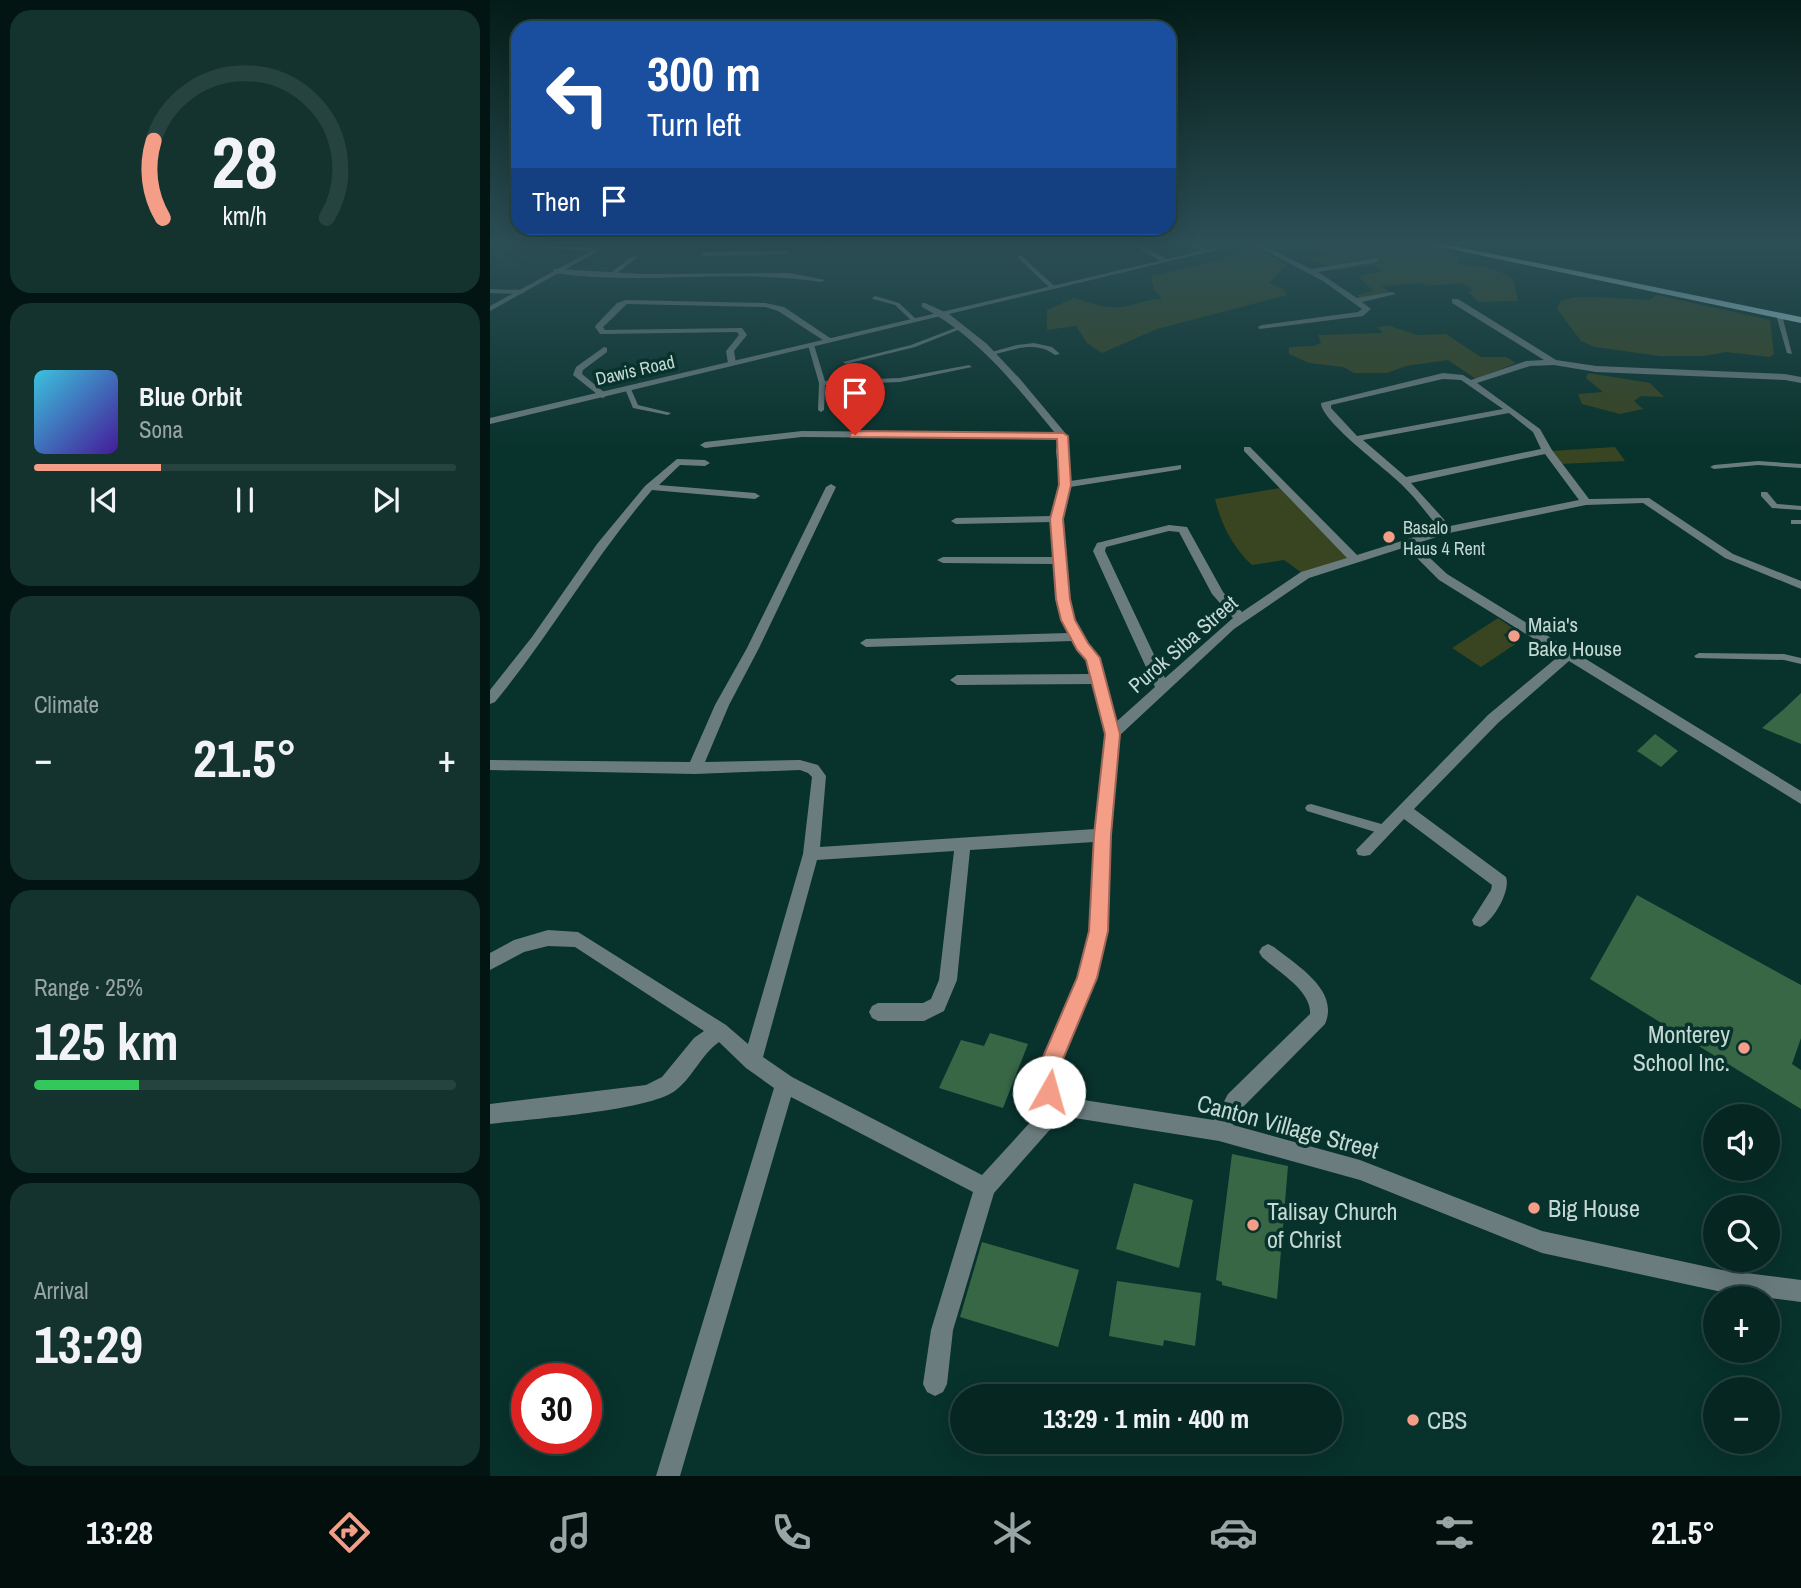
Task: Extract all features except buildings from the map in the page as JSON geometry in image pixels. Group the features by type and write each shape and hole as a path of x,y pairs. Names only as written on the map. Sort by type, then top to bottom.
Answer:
{"highway":[{"path":"1769,313 1801,320"}],"street":[{"path":"612,313 599,327 603,332 739,330 743,335 730,351 732,363"},
{"path":"787,313 829,340"},
{"name":"Dawis Road","path":"490,421 947,313"},
{"path":"1262,327 1360,313"},
{"path":"1474,313 1553,362"},
{"path":"942,314 991,353 1063,436"},
{"path":"602,395 577,375 579,369 604,350"},
{"path":"1470,383 1529,363 1553,362 1596,369 1785,377 1801,380"},
{"path":"1447,530 1404,481 1355,439 1326,409 1326,403 1443,376 1463,378 1537,431 1547,451 1586,502"},
{"path":"1355,439 1511,410"},
{"path":"705,445 803,434 1063,436"},
{"name":"Purok Siba Street","path":"1058,1106 1049,1092 1047,1071 1087,978 1098,931 1102,835 1112,734 1093,658 1068,620 1063,599 1057,519 1065,485 1063,436"},
{"path":"1247,449 1355,559"},
{"path":"1404,481 1547,451"},
{"path":"490,699 503,685 609,534 650,487 677,462 705,463"},
{"path":"1065,485 1177,467"},
{"path":"650,487 755,496"},
{"path":"695,768 722,705 754,648 831,487"},
{"name":"Purok Siba Street","path":"1112,734 1240,618 1307,574 1447,530 1586,502 1648,501 1728,556 1801,584"},
{"path":"956,521 1057,519"},
{"path":"1163,689 1100,551 1101,545 1169,528 1183,529 1218,594 1240,618"},
{"path":"1408,543 1443,577 1801,798"},
{"path":"943,560 1060,561"},
{"path":"866,643 1077,637"},
{"path":"1364,850 1493,719 1570,653"},
{"path":"957,680 1100,678"},
{"path":"490,765 695,768 800,765 813,769 819,776 811,854 753,1061"},
{"path":"1404,810 1500,882 1499,892 1480,920"},
{"path":"811,854 1102,835"},
{"path":"878,1012 924,1012 938,1005 948,981 963,843"},
{"path":"490,962 520,945 548,938 578,940 720,1031 753,1061 785,1084 985,1187"},
{"path":"1219,1131 1235,1101 1319,1018 1320,1003 1311,989 1268,952"},
{"path":"490,1114 647,1094 669,1084 701,1044 720,1031"},
{"path":"668,1476 785,1084"},
{"path":"935,1384 942,1330 985,1187 1058,1106"},
{"name":"Canton Village Street","path":"1058,1106 1219,1131 1360,1170 1542,1242 1722,1281 1801,1291"}],"lane":[{"path":"907,313 915,320"},
{"path":"1779,315 1790,353"},
{"path":"846,362 914,346 960,328"},
{"path":"811,345 822,383 821,410"},
{"path":"991,353 1019,345 1035,345 1051,348 1057,354"},
{"path":"822,383 900,380 970,367"},
{"path":"628,389 635,407 668,413"},
{"path":"1714,467 1758,463 1801,466"},
{"path":"1764,494 1775,506 1801,508"},
{"path":"1699,656 1784,657 1801,661"},
{"path":"1311,808 1385,830"}],"green space":[{"path":"1047,313 1219,313 1157,329 1102,353 1087,343 1076,326 1047,330"},
{"path":"1560,313 1738,313 1770,320 1774,354 1770,357 1726,352 1704,356 1660,356 1595,347 1581,341"},
{"path":"1390,326 1417,335 1446,334 1481,357 1506,357 1516,363 1476,379 1448,360 1406,366 1387,373 1354,373 1343,367 1309,363 1289,354 1289,347 1314,346 1321,343 1318,335 1383,333 1377,327"},
{"path":"1588,373 1650,383 1664,397 1641,396 1634,401 1643,409 1620,414 1582,404 1578,394 1603,392 1586,378"},
{"path":"1615,447 1625,461 1560,464 1550,451"},
{"path":"1280,488 1350,558 1305,575 1284,560 1252,565 1245,558 1229,535 1215,499"},
{"path":"1498,618 1514,629 1503,635 1517,643 1481,667 1452,648"}],"place":[{"name":"Basalo Haus 4 Rent","path":"1389,537"},
{"name":"Maia's Bake House","path":"1514,636"},
{"name":"Monterey School Inc.","path":"1744,1048"},
{"name":"Big House","path":"1534,1208"},
{"name":"Talisay Church of Christ","path":"1253,1225"},
{"name":"CBS","path":"1413,1420"}],"route":[{"path":"855,435 1063,436 1061,451 1065,485 1057,519 1063,599 1068,620 1082,646 1093,658 1112,734 1102,835 1098,931 1087,978 1047,1071 1046,1083 1049,1092"}]}
